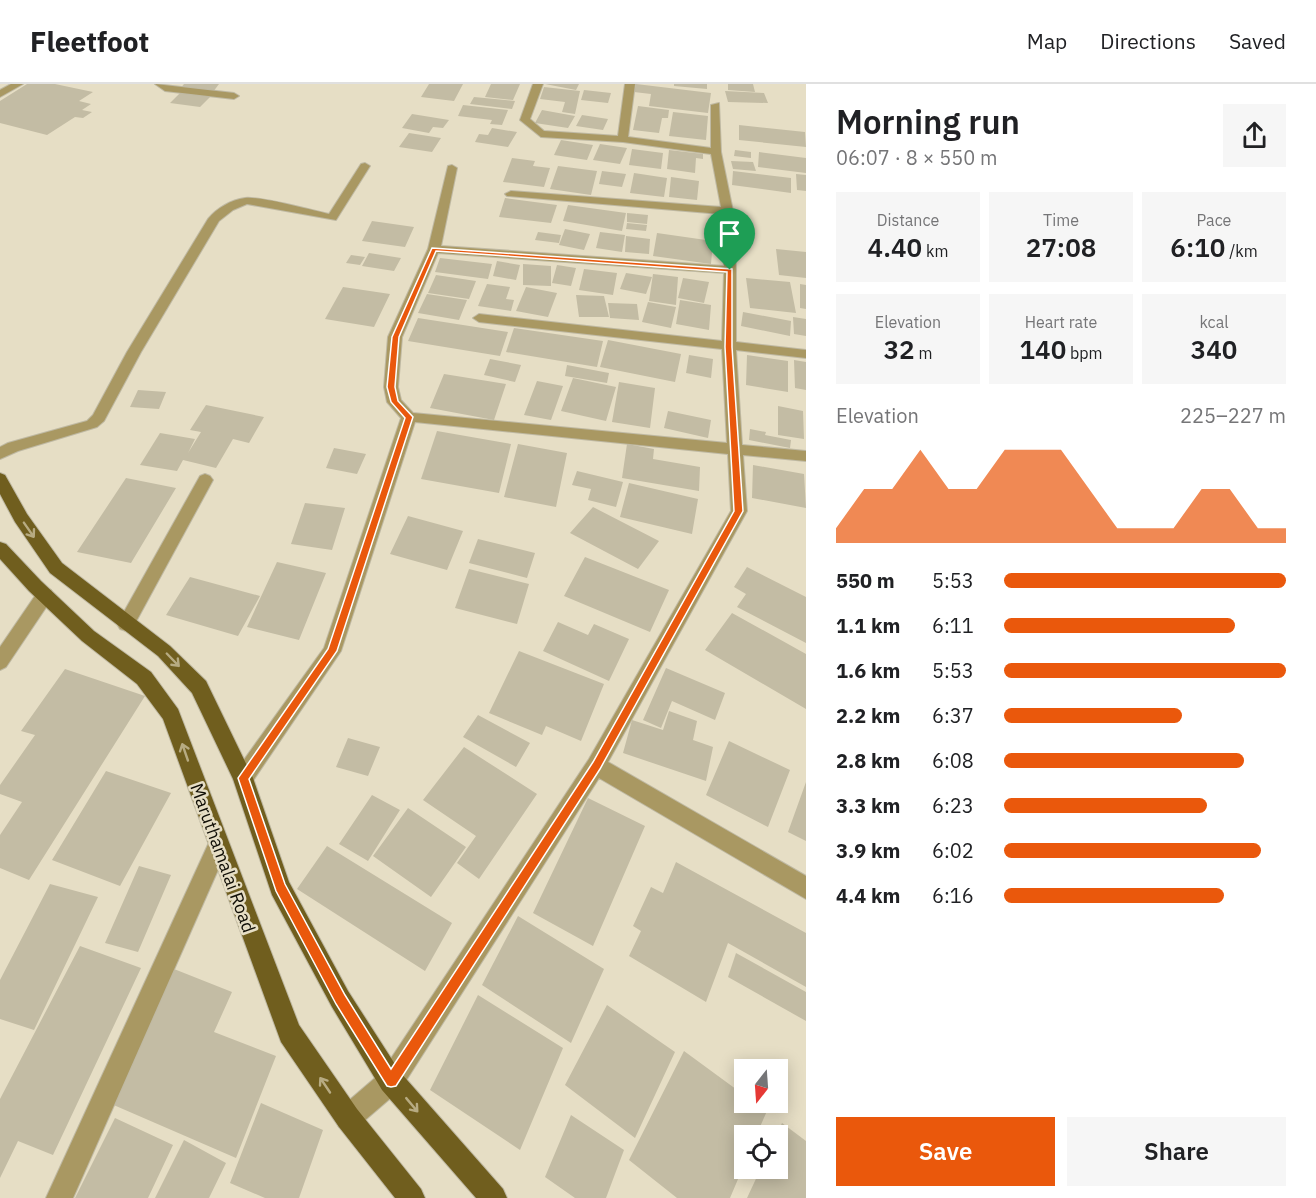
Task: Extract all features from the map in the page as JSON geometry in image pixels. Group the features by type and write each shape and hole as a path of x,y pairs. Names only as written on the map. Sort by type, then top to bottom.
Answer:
{"main road":[{"path":"0,480 21,518 56,568 164,651 198,687 243,778 280,887 340,999 391,1081 494,1198"},
{"name":"Maruthamalai Road","path":"0,548 88,636 144,678 171,715 290,1033 348,1118 412,1198"}],"street":[{"path":"0,94 18,84"},
{"path":"160,84 165,88 234,96"},
{"path":"538,84 525,120 541,134 623,139 716,152"},
{"path":"623,139 630,84"},
{"path":"348,1118 391,1081 596,765 739,511 729,347 730,270 727,211 716,152 716,105"},
{"path":"0,454 13,447 93,424 99,418 171,291 214,219 223,210 247,201 332,218 365,166"},
{"path":"452,168 434,249 395,337 391,387 394,402 410,417 806,456"},
{"path":"510,194 727,211"},
{"path":"434,249 730,270"},
{"path":"479,318 806,354"},
{"path":"243,778 332,651 410,417"},
{"path":"126,624 205,480"},
{"path":"0,662 45,595"},
{"path":"596,765 806,888"},
{"path":"59,1198 218,845"}],"building":[{"path":"27,84 55,84 93,92 79,101 91,104 82,110 92,112 83,118 75,117 47,135 0,123 0,101"},
{"path":"184,84 219,84 213,92 180,89"},
{"path":"429,84 463,84 454,101 421,97"},
{"path":"491,84 520,84 513,100 485,97"},
{"path":"545,84 579,84 576,90"},
{"path":"636,84 711,93 708,113 649,106 651,94 634,92"},
{"path":"674,84 707,84 707,89 674,86"},
{"path":"728,84 753,84 755,92 728,90"},
{"path":"544,87 580,91 575,114 562,112 565,102 540,99"},
{"path":"584,90 611,93 608,103 581,100"},
{"path":"182,91 212,95 200,107 170,103"},
{"path":"725,91 764,93 768,103 728,102"},
{"path":"474,97 515,101 512,109 470,104"},
{"path":"463,105 508,110 502,125 490,124 492,120 458,116"},
{"path":"638,106 669,110 668,118 662,118 659,133 633,130"},
{"path":"542,110 575,116 568,128 535,123"},
{"path":"673,112 708,116 706,140 669,136"},
{"path":"412,114 449,120 443,128 433,127 429,133 402,128"},
{"path":"582,115 608,119 603,130 576,126"},
{"path":"739,125 805,132 806,147 739,140"},
{"path":"492,128 517,132 508,147 475,142 479,134 488,135"},
{"path":"409,133 441,138 432,152 399,147"},
{"path":"561,140 593,145 587,160 554,155"},
{"path":"600,144 627,148 620,164 593,160"},
{"path":"632,149 663,153 661,169 629,165"},
{"path":"669,150 703,154 703,159 696,158 695,173 667,169"},
{"path":"735,150 751,152 751,158 734,156"},
{"path":"759,152 806,158 806,173 758,167"},
{"path":"512,158 535,161 533,166 550,168 544,187 503,182"},
{"path":"731,161 753,162 756,171 733,169"},
{"path":"558,166 597,171 591,195 550,189"},
{"path":"602,171 626,174 622,187 599,184"},
{"path":"733,171 791,178 791,193 732,185"},
{"path":"634,173 667,178 664,197 630,193"},
{"path":"796,174 806,175 806,191 797,190"},
{"path":"671,177 699,181 697,200 669,197"},
{"path":"505,198 557,205 551,223 499,217"},
{"path":"568,205 626,213 622,231 563,221"},
{"path":"627,213 648,215 647,224 627,222"},
{"path":"372,221 414,227 405,247 362,241"},
{"path":"627,223 647,225 646,231 626,229"},
{"path":"565,229 590,234 584,250 559,245"},
{"path":"538,232 561,235 559,243 535,240"},
{"path":"600,232 625,235 622,252 596,248"},
{"path":"657,233 713,241 711,264 653,256"},
{"path":"626,236 650,239 649,254 625,252"},
{"path":"776,249 806,252 806,278 779,275"},
{"path":"369,253 401,258 394,271 362,266"},
{"path":"351,255 365,257 360,265 346,263"},
{"path":"440,258 492,264 488,279 435,272"},
{"path":"497,261 520,265 516,280 493,276"},
{"path":"523,264 551,266 551,286 523,285"},
{"path":"557,265 576,268 571,286 552,283"},
{"path":"584,269 617,273 613,295 579,290"},
{"path":"626,273 652,277 646,294 620,289"},
{"path":"653,274 678,277 676,305 649,301"},
{"path":"436,275 476,281 469,299 428,293"},
{"path":"683,278 709,282 704,303 678,298"},
{"path":"746,278 790,282 796,313 750,308"},
{"path":"487,284 510,287 506,299 514,300 511,311 478,306"},
{"path":"800,284 806,285 806,309 800,308"},
{"path":"343,287 390,294 374,327 325,319"},
{"path":"526,287 557,293 548,317 516,311"},
{"path":"427,294 467,300 459,320 418,313"},
{"path":"576,295 604,296 609,317 579,317"},
{"path":"680,300 711,305 709,330 676,324"},
{"path":"648,302 676,307 671,328 642,322"},
{"path":"608,303 637,304 639,320 610,318"},
{"path":"743,312 791,321 790,336 741,326"},
{"path":"793,317 806,319 806,336 794,334"},
{"path":"418,318 508,332 500,356 408,341"},
{"path":"514,328 603,341 597,367 506,352"},
{"path":"608,340 681,354 675,382 600,367"},
{"path":"689,355 713,359 711,378 686,373"},
{"path":"747,355 788,361 788,392 746,385"},
{"path":"490,359 521,365 515,382 484,375"},
{"path":"794,360 806,362 806,390 795,388"},
{"path":"567,365 609,373 607,383 565,376"},
{"path":"444,374 506,384 494,420 430,408"},
{"path":"573,378 616,387 606,421 561,411"},
{"path":"537,381 563,386 551,420 524,415"},
{"path":"619,382 655,388 650,428 612,422"},
{"path":"138,390 166,392 159,409 130,407"},
{"path":"206,405 264,417 249,443 233,439 216,468 183,460 177,471 140,465 160,433 195,439 188,453 201,432 190,430"},
{"path":"778,406 803,411 804,439 778,435"},
{"path":"668,411 711,420 708,438 664,428"},
{"path":"750,429 766,432 765,435 791,440 790,448 749,440"},
{"path":"437,431 511,444 499,493 421,479"},
{"path":"518,444 567,453 556,507 504,497"},
{"path":"627,444 654,449 653,459 700,467 699,491 622,478"},
{"path":"334,448 366,454 357,474 326,468"},
{"path":"753,465 804,474 806,508 752,498"},
{"path":"577,471 623,482 616,507 588,500 591,489 572,485"},
{"path":"126,478 176,488 131,563 77,552"},
{"path":"629,483 698,499 692,534 620,517"},
{"path":"305,503 345,508 332,550 291,544"},
{"path":"593,507 659,541 638,569 570,533"},
{"path":"408,516 463,531 447,570 390,554"},
{"path":"478,539 535,553 527,578 469,563"},
{"path":"585,557 669,590 650,632 564,596"},
{"path":"277,562 326,573 299,640 247,627"},
{"path":"747,567 806,597 806,643 737,607 746,594 734,587"},
{"path":"469,569 529,584 517,624 455,608"},
{"path":"190,577 260,596 238,636 166,615"},
{"path":"732,613 806,654 806,709 705,650"},
{"path":"558,622 588,635 594,624 629,639 609,681 543,651"},
{"path":"519,651 604,684 581,741 546,726 542,735 489,713"},
{"path":"666,668 725,693 715,720 672,701 661,728 643,720"},
{"path":"65,669 145,696 29,880 0,868 0,835 22,802 0,794 0,785 35,735 21,731"},
{"path":"669,711 697,721 693,740 713,747 706,781 623,753 632,720 663,730"},
{"path":"478,715 530,743 516,767 463,737"},
{"path":"348,738 380,747 368,776 336,767"},
{"path":"729,741 790,770 768,827 706,795"},
{"path":"464,747 537,794 479,879 457,863 476,836 423,800"},
{"path":"106,771 171,793 120,886 52,860"},
{"path":"806,782 806,841 788,832"},
{"path":"372,795 400,810 368,861 339,844"},
{"path":"588,798 645,826 593,946 533,913"},
{"path":"408,808 466,847 431,897 373,856"},
{"path":"327,846 452,923 425,971 297,889"},
{"path":"676,862 806,933 806,987 728,943 706,1002 629,956 641,931 633,926 651,887 663,893"},
{"path":"139,866 171,875 138,952 105,943"},
{"path":"50,884 98,897 34,1030 0,1019 0,980"},
{"path":"518,916 604,969 571,1043 482,985"},
{"path":"80,946 141,968 53,1155 18,1141 0,1178 0,1099"},
{"path":"736,953 806,992 806,1021 728,977"},
{"path":"174,969 232,992 214,1032 276,1056 236,1158 109,1103"},
{"path":"478,995 563,1048 520,1150 430,1090"},
{"path":"607,1005 675,1052 635,1138 565,1085"},
{"path":"684,1051 734,1088 734,1113 766,1113 761,1125 734,1125 734,1179 738,1179 730,1198 677,1198 629,1160"},
{"path":"261,1103 323,1130 299,1198 265,1198 230,1183"},
{"path":"571,1115 624,1150 606,1198 575,1198 545,1177"},
{"path":"115,1118 173,1145 148,1198 75,1198"},
{"path":"788,1128 806,1141 806,1198 747,1198 756,1179 788,1179"},
{"path":"184,1140 226,1163 209,1198 155,1198"}],"route":[{"path":"434,249 730,270 729,347 739,511 596,765 391,1081 340,999 280,887 243,778 332,651 410,417 394,402 391,387 395,337 434,249"}]}
